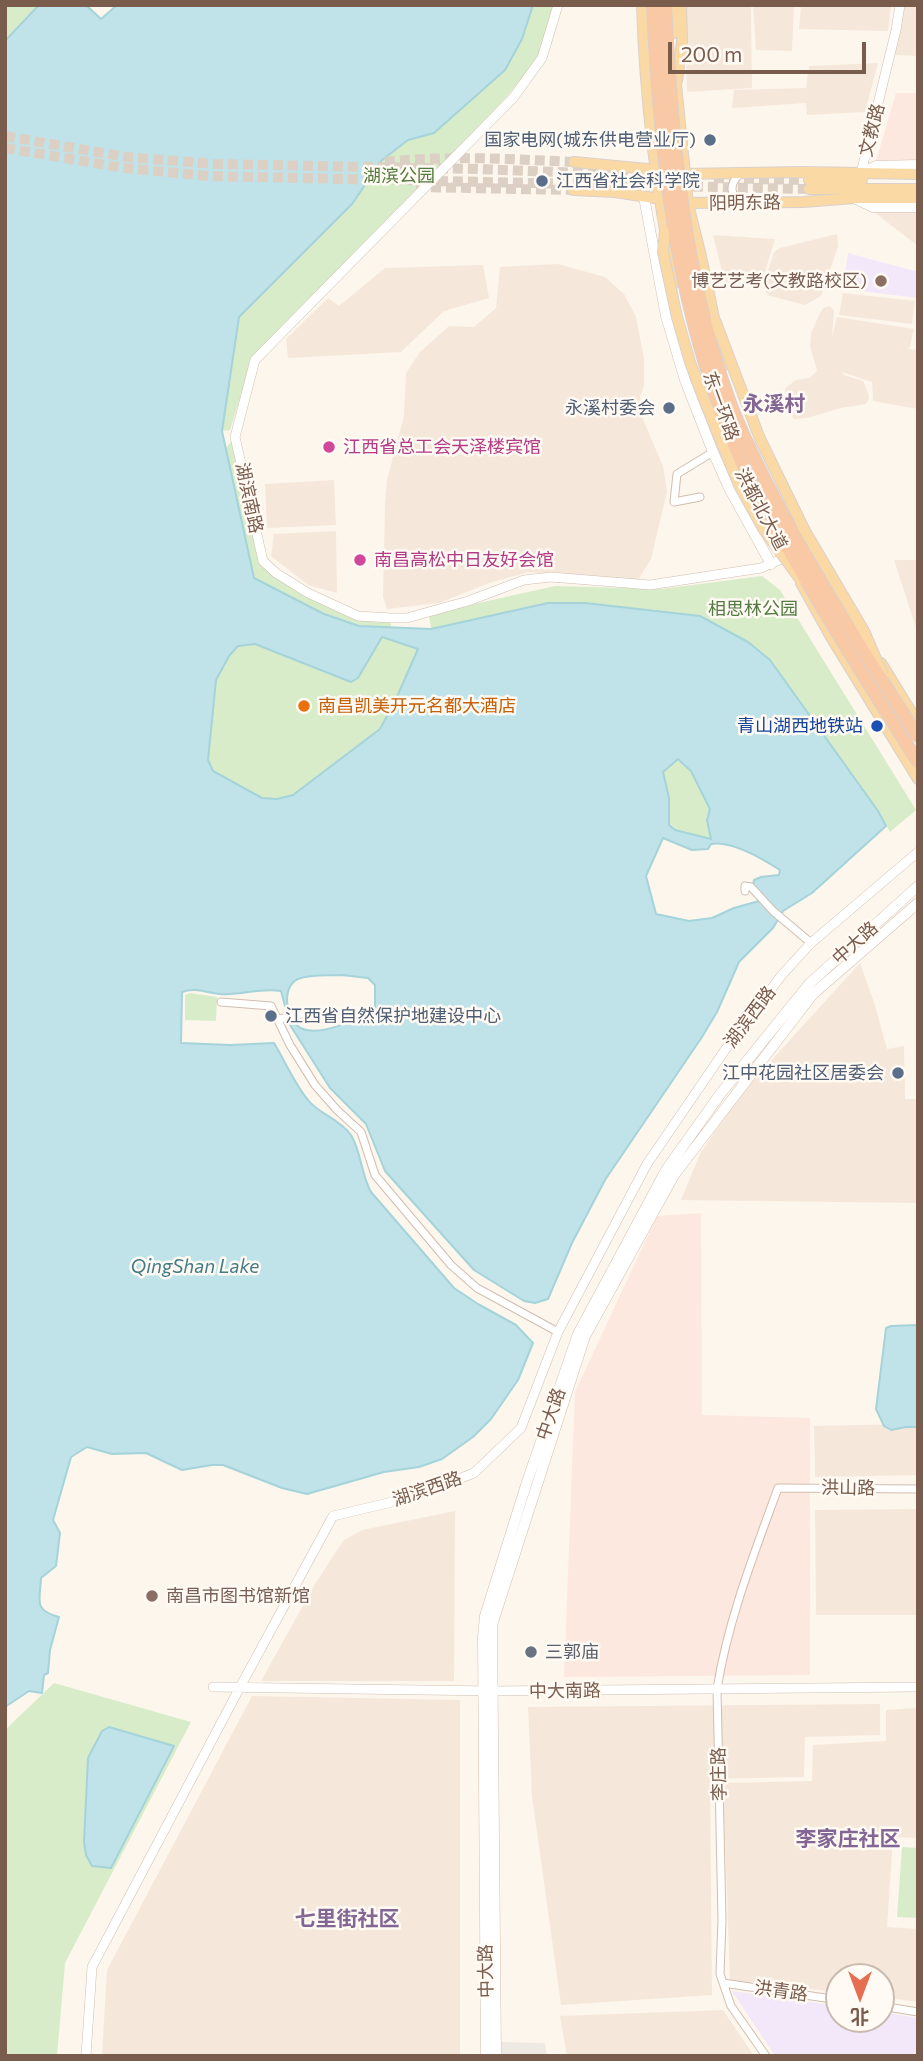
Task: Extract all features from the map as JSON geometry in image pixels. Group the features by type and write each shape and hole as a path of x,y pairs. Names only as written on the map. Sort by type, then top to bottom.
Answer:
{"highway":[{"name":"东一环路","path":"653,5 659,101 675,236 689,304 715,393 741,460 766,511 820,607 918,762"},
{"name":"东一环路","path":"666,5 671,100 686,234 699,303 726,392 778,505 817,575 918,737"}],"main road":[{"name":"洪都北大道","path":"642,5 643,49 654,169 661,199 664,231 684,325 706,391 756,503 831,637 918,779"},
{"name":"洪都北大道","path":"671,5 688,204 715,320 720,354 738,408 777,496 918,723"},
{"path":"676,88 682,42 681,5"},
{"name":"阳明东路","path":"574,162 654,169 686,175 803,172 918,174"},
{"path":"861,173 876,166 918,165"},
{"path":"918,180 809,185 918,190"},
{"name":"阳明东路","path":"573,190 615,192 688,204 918,198"},
{"path":"644,197 666,316 685,380 729,488 771,564"},
{"path":"855,198 873,207 918,207"},
{"path":"664,231 663,252 687,351 739,485 764,530 820,607"},
{"path":"715,320 766,451 804,531 864,631 896,703"},
{"name":"中大路","path":"496,2056 488,1691 483,1637 485,1615 578,1334 666,1170 721,1093 810,983 918,886"},
{"name":"中大路","path":"486,2056 488,1691 495,1613 585,1336 674,1175 805,1004 813,994 918,903"}],"street":[{"name":"湖滨南路","path":"558,5 542,58 513,98 255,360 235,437 262,561 308,593 358,616 407,618 468,601 524,580 551,577 650,585 761,568 786,557"},
{"name":"文教路","path":"861,173 900,5"},
{"path":"741,174 733,180 731,189 734,198 743,203"},
{"path":"700,497 674,502 677,474 713,452"},
{"name":"湖滨西路","path":"86,2056 92,1967 333,1516 409,1498 474,1473 521,1428 558,1332 647,1164 725,1050 781,976 811,943 918,852"},
{"path":"748,889 811,943"},
{"path":"221,1002 271,1006 282,1018 290,1045 315,1085 361,1132 375,1175 451,1265 477,1289 558,1332"},
{"path":"282,1018 306,1013"},
{"name":"洪山路","path":"778,1488 918,1489"},
{"name":"李庄路","path":"766,2056 731,2007 720,1974 722,1920 717,1689 723,1652 778,1488"},
{"name":"中大南路","path":"213,1687 488,1691 918,1687"},
{"name":"洪青路","path":"723,1983 825,1998"},
{"path":"895,2008 918,2011"}],"shaded area":[{"path":"685,5 751,5 752,88 687,92"},
{"path":"753,5 794,5 792,51 756,50"},
{"path":"801,5 891,5 888,31 799,29"},
{"path":"902,5 918,5 918,56 895,55"},
{"path":"878,63 865,112 807,115 806,103 732,108 734,90 806,88 809,66"},
{"path":"896,93 918,93 918,160 876,161"},
{"path":"874,212 918,212 918,246"},
{"path":"837,234 838,247 821,296 805,305 767,295 764,284 774,252 780,248"},
{"path":"713,235 775,239 763,278 726,288"},
{"name":"博艺艺考(文教路校区)","path":"848,253 918,272 918,298 843,289"},
{"path":"558,264 605,277 624,294 636,317 644,358 644,385 640,397 642,417 663,466 667,492 651,559 638,580 529,572 489,583 439,603 387,609 383,597 387,480 404,416 406,373 420,352 449,326 474,327 496,308 500,267"},
{"path":"483,265 489,298 444,311 401,352 288,358 286,339 328,298 339,306 385,268"},
{"path":"843,293 915,301 912,324 839,315"},
{"path":"830,306 834,311 832,337 837,317 914,329 909,349 918,350 918,409 873,401 872,382 842,372 863,381 869,398 866,404 794,419 786,401 785,388 796,380 809,378 817,371 810,346 811,333 823,308"},
{"path":"334,480 336,525 267,528 265,484"},
{"path":"336,531 337,593 308,585 271,556 274,534"},
{"path":"894,560 918,560 918,634"},
{"path":"860,963 887,1049 904,1046 905,1099 918,1099 918,1203 681,1200 700,1154 738,1097"},
{"path":"701,1213 702,1415 810,1418 810,1675 564,1677 575,1392 657,1216"},
{"path":"918,1424 918,1475 815,1477 814,1426"},
{"path":"918,1509 918,1615 816,1615 815,1510"},
{"path":"455,1511 454,1681 261,1681 315,1584 343,1541 362,1530"},
{"path":"252,1696 460,1700 460,2056 102,2056 107,1970"},
{"path":"880,1704 880,1735 805,1737 804,1777 710,1779 712,1995 561,2005 532,1796 528,1707"},
{"path":"918,1708 918,1838 893,1837 887,1927 918,1929 918,2002 895,1999 895,1963 825,1963 825,1990 730,1980 723,1783 812,1781 813,1745 886,1741 886,1710"},
{"path":"732,1991 825,2004 825,2033 895,2033 895,2014 918,2018 918,2056 775,2056"},
{"path":"723,2010 754,2056 567,2056 560,2016"},
{"path":"500,2042 545,2043 547,2056 500,2056"}],"green space":[{"path":"5,5 39,5 5,41"},
{"name":"湖滨公园","path":"533,5 554,5 538,57 493,112 252,360 230,430 222,431 239,317 352,204 382,160 408,140 434,133 522,39"},
{"path":"235,437 263,562 276,573 358,616 391,618 391,628 358,626 324,614 254,578 226,448"},
{"name":"相思林公园","path":"762,576 780,590 916,810 890,832 878,811 770,660 700,616 585,603 549,603 431,629 429,614 555,586 661,589"},
{"path":"382,637 419,649 380,729 293,795 277,799 262,798 213,771 208,760 216,680 229,656 238,646 255,644 351,682 358,678"},
{"path":"678,758 691,771 710,809 707,820 712,839 675,830 669,825 669,798 663,772"},
{"path":"190,993 217,997 216,1021 185,1020 185,995"},
{"path":"54,1683 191,1722 65,1963 57,2056 5,2056 5,1730"},
{"path":"902,1847 918,1848 918,1918 897,1917"}],"water":[{"name":"QingShan Lake","path":"39,5 86,5 101,19 117,5 533,5 522,39 505,70 434,133 408,140 382,160 352,204 239,317 222,431 254,578 324,614 359,626 431,629 548,603 585,603 700,616 748,642 770,660 886,826 812,893 783,911 773,928 739,962 717,1012 702,1037 605,1180 572,1243 548,1299 535,1303 524,1301 474,1270 385,1171 366,1124 330,1088 290,1025 281,991 228,994 196,990 182,992 181,1043 274,1043 308,1100 351,1135 371,1192 454,1288 516,1325 533,1343 518,1380 491,1419 473,1437 442,1459 419,1467 384,1472 307,1494 282,1488 223,1465 182,1470 146,1453 112,1454 87,1447 71,1457 53,1520 60,1533 56,1566 41,1578 40,1604 45,1611 59,1617 50,1650 48,1673 44,1675 42,1693 29,1691 5,1707 5,41","holes":["382,637 418,649 380,729 293,795 277,799 262,798 213,771 208,760 216,680 229,656 238,646 255,644 351,682 358,678","678,759 691,771 710,809 707,820 711,839 675,830 669,825 669,798 663,772","663,838 692,850 708,849 711,844 728,845 747,851 780,870 779,875 754,880 753,885 761,899 759,901 712,918 689,921 656,914 646,876","342,975 368,978 375,985 375,1007 351,1021 330,1028 311,1031 303,1029 289,1013 287,997 292,983 309,976"]},
{"path":"918,1325 918,1427 891,1430 884,1426 876,1409 886,1328"},
{"path":"109,1727 174,1746 111,1868 92,1866 86,1855 84,1842 88,1758 102,1731"}],"tunnel":[{"path":"5,136 126,157 214,164 663,176"},
{"path":"5,148 124,168 209,176 809,189"},
{"path":"385,162 456,158 574,162"},
{"path":"714,178 809,180"},
{"path":"416,187 573,190"}],"place":[{"name":"国家电网(城东供电营业厅)","path":"710,140"},
{"name":"江西省社会科学院","path":"542,181"},
{"name":"博艺艺考(文教路校区)","path":"881,281"},
{"name":"永溪村委会","path":"669,408"},
{"name":"江西省总工会天泽楼宾馆","path":"329,447"},
{"name":"南昌高松中日友好会馆","path":"360,560"},
{"name":"南昌凯美开元名都大酒店","path":"304,706"},
{"name":"青山湖西地铁站","path":"877,726"},
{"name":"江西省自然保护地建设中心","path":"271,1016"},
{"name":"江中花园社区居委会","path":"898,1073"},
{"name":"南昌市图书馆新馆","path":"152,1596"},
{"name":"三郭庙","path":"531,1652"}],"district":[{"name":"永溪村","path":"774,404"},
{"name":"李家庄社区","path":"848,1839"},
{"name":"七里街社区","path":"347,1919"}]}
